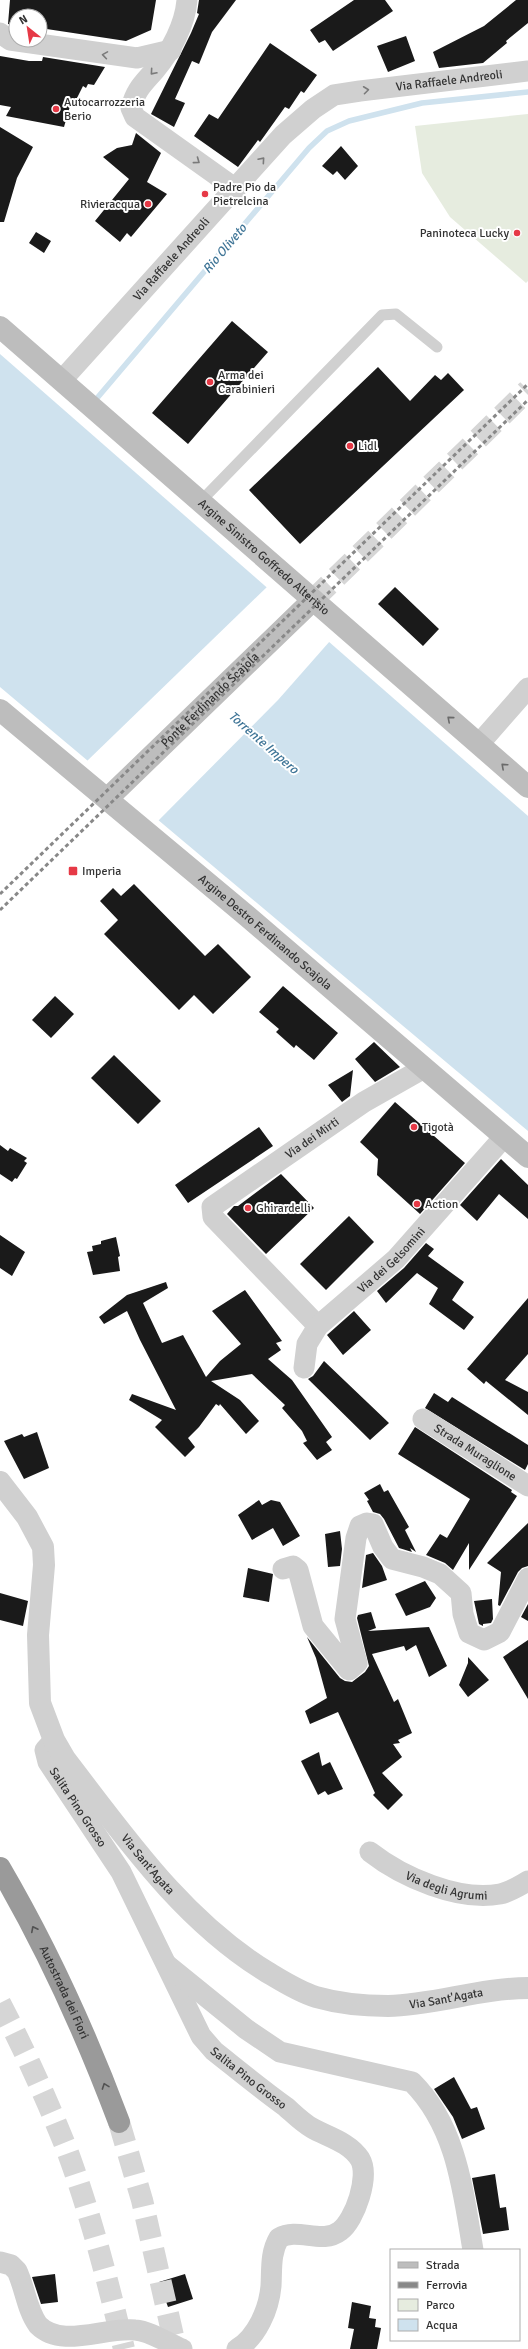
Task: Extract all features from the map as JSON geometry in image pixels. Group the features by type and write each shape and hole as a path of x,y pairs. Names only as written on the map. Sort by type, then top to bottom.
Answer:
{"highway":[{"name":"Autostrada dei Fiori","path":"0,1868 63,1986 92,2052 119,2122"}],"main road":[{"name":"Argine Sinistro Goffredo Alterisio","path":"0,327 62,380 199,503 275,567 528,787"},
{"name":"Ponte Ferdinando Scajola","path":"107,799 313,600"},
{"name":"Argine Destro Ferdinando Scajola","path":"0,710 107,799 528,1157"}],"street":[{"path":"187,0 186,8 171,50 136,91 131,108 135,117 236,189"},
{"path":"0,33 10,40 112,56 137,58 171,50"},
{"name":"Via Raffaele Andreoli","path":"62,380 236,189 283,135 313,109 334,95 360,90 528,71"},
{"path":"479,744 528,688"},
{"name":"Via dei Mirti","path":"318,1326 213,1217 212,1207 364,1102 424,1068"},
{"name":"Via dei Gelsomini","path":"304,1368 307,1344 318,1326 396,1259 504,1137"},
{"name":"Strada Muraglione","path":"423,1419 528,1486"},
{"name":"Via Sant'Agata","path":"0,1482 27,1517 43,1547 44,1564 38,1635 40,1703 54,1740 70,1765 163,1884 209,1930 254,1964 281,1981 315,1996 386,2006 425,2004 486,1991 528,1988"},
{"path":"283,1569 293,1566 298,1570 313,1626 349,1670 357,1663 345,1619 356,1538 360,1526 367,1523 373,1524 383,1547 392,1559 440,1574 461,1593 463,1614 468,1633 484,1640 500,1632 528,1578"},
{"name":"Salita Pino Grosso","path":"54,1740 45,1750 48,1762 121,1872 192,2021 201,2036 214,2051 311,2128 343,2144 356,2155 364,2172 356,2206 346,2226 340,2231 324,2237 286,2234 279,2238 274,2247 271,2289 260,2322 252,2336 237,2349"},
{"name":"Via degli Agrumi","path":"370,1852 398,1872 463,1894 498,1894 528,1881"},
{"path":"165,1964 246,2029 280,2052 412,2082 422,2092 435,2111 459,2167 473,2249"},
{"path":"0,2262 11,2265 17,2271 33,2316 38,2326 47,2335 65,2342 86,2344 108,2333 135,2330 182,2349"}],"lane":[{"path":"199,503 382,315 396,314 437,347"}],"green space":[{"path":"528,114 528,281 526,283 450,217 422,173 415,126"}],"water":[{"name":"Torrente Impero","path":"0,354 528,816 528,1131 0,687"}],"pier":[{"path":"268,586 330,641 278,700 157,822 86,762"}],"building":[{"path":"10,0 156,0 151,30 126,41 48,29 48,8 9,8"},
{"path":"199,0 236,0 212,32 199,64 192,61 175,99 185,103 174,127 151,114 199,14 197,13"},
{"path":"354,0 385,0 393,11 333,51 325,40 319,43 310,30"},
{"path":"516,0 528,0 528,23 506,41 507,43 483,63 439,68 433,52 484,26"},
{"path":"406,36 415,61 388,72 377,46"},
{"path":"270,43 317,75 304,93 301,91 289,109 285,107 260,142 258,140 238,167 194,136 209,114 218,119"},
{"path":"0,56 29,61 42,61 43,57 105,67 94,85 88,84 86,88 83,86 75,102 72,99 64,127 6,116 11,107 0,105"},
{"path":"0,127 33,147 17,178 4,222 0,222"},
{"path":"136,133 161,153 147,182 167,194 131,237 127,233 120,242 95,221 129,179 103,157 117,148 132,145"},
{"path":"341,146 358,166 345,180 337,171 333,175 322,166"},
{"path":"36,232 51,241 44,253 29,243"},
{"name":"Arma dei Carabinieri","path":"232,321 268,352 188,444 152,413"},
{"name":"Lidl","path":"378,367 410,401 435,375 441,380 448,373 464,390 300,544 249,490"},
{"path":"395,587 439,629 423,646 378,604"},
{"path":"134,884 205,956 218,944 251,977 213,1014 194,995 179,1010 104,934 118,920 100,901 113,888 121,896"},
{"path":"283,986 338,1033 314,1060 296,1045 294,1048 276,1032 279,1029 259,1012"},
{"path":"55,996 74,1014 51,1038 32,1020"},
{"path":"374,1042 400,1067 375,1082 355,1059"},
{"path":"114,1055 161,1101 138,1124 91,1078"},
{"path":"353,1070 350,1096 342,1102 328,1085"},
{"path":"395,1102 465,1163 420,1214 377,1175 378,1159 360,1142"},
{"path":"259,1127 273,1146 188,1203 175,1185"},
{"path":"0,1145 8,1151 10,1148 27,1158 24,1161 27,1163 17,1179 15,1178 12,1182 0,1174"},
{"path":"501,1159 528,1185 528,1219 499,1194 477,1221 460,1205"},
{"path":"281,1174 314,1208 266,1254 227,1214 234,1206 238,1206"},
{"path":"349,1216 374,1242 326,1290 300,1264"},
{"path":"0,1235 25,1252 12,1276 0,1268"},
{"path":"116,1237 120,1256 118,1257 120,1271 93,1275 87,1252 93,1251 92,1246 101,1244 101,1241"},
{"path":"426,1243 434,1249 428,1256 464,1282 452,1300 474,1317 464,1330 429,1304 438,1288 417,1273 386,1303 377,1291 404,1268"},
{"path":"166,1282 168,1288 143,1303 162,1343 183,1335 206,1377 220,1361 241,1344 212,1311 245,1290 282,1341 276,1343 281,1350 268,1359 292,1380 332,1437 326,1442 332,1450 317,1460 303,1443 307,1441 302,1431 282,1408 285,1405 252,1374 211,1381 240,1400 259,1421 246,1434 220,1404 219,1406 216,1404 199,1427 188,1438 195,1447 185,1457 155,1427 162,1420 129,1400 132,1394 176,1410 140,1340 127,1311 104,1324 99,1317 127,1295"},
{"path":"528,1298 528,1354 505,1380 528,1392 528,1415 486,1381 484,1384 467,1369"},
{"path":"354,1311 371,1330 343,1355 327,1335"},
{"path":"324,1361 389,1423 370,1440 308,1379 313,1376"},
{"path":"434,1393 448,1402 452,1397 528,1445 528,1464 525,1470 425,1408"},
{"path":"415,1427 512,1490 511,1492 517,1496 469,1570 469,1543 453,1570 445,1563 426,1555 440,1534 447,1538 470,1499 398,1454"},
{"path":"37,1432 49,1468 24,1479 4,1441 22,1434 24,1437"},
{"path":"380,1484 384,1492 388,1490 409,1527 405,1530 416,1552 410,1548 412,1552 399,1548 384,1519 380,1514 373,1512 367,1501 369,1500 364,1493"},
{"path":"259,1500 262,1505 271,1500 280,1502 300,1536 283,1546 273,1528 252,1540 238,1515"},
{"path":"528,1523 528,1566 522,1568 518,1572 500,1606 498,1605 501,1572 487,1563"},
{"path":"340,1531 342,1549 340,1566 328,1567 325,1534"},
{"path":"373,1553 382,1566 387,1580 362,1588 366,1555"},
{"path":"248,1568 273,1574 269,1602 243,1597"},
{"path":"425,1581 436,1598 430,1607 406,1616 395,1594"},
{"path":"0,1593 28,1601 23,1626 0,1620"},
{"path":"492,1599 493,1619 491,1623 483,1624 483,1626 479,1624 474,1601"},
{"path":"528,1604 528,1621 521,1617"},
{"path":"371,1612 376,1628 368,1631 429,1627 447,1666 429,1677 416,1645 406,1651 404,1646 372,1654 394,1702 398,1699 412,1733 398,1740 400,1743 393,1744 402,1757 382,1773 403,1795 388,1810 373,1795 375,1793 338,1712 310,1724 305,1711 327,1698 316,1658 307,1637 340,1678 345,1681 352,1682 365,1672 369,1666 357,1618 358,1615"},
{"path":"528,1640 528,1699 503,1657"},
{"path":"468,1657 489,1680 468,1697 459,1685 468,1663"},
{"path":"319,1752 322,1766 330,1762 343,1789 328,1795 325,1791 318,1795 301,1761"},
{"path":"454,2077 471,2109 477,2107 485,2129 462,2139 453,2117 434,2089"},
{"path":"495,2174 500,2208 506,2207 509,2230 483,2234 472,2178"},
{"path":"55,2274 58,2302 41,2304 32,2277"},
{"path":"185,2274 193,2299 168,2307 159,2282"},
{"path":"352,2302 371,2306 369,2318 376,2319 375,2327 381,2328 377,2349 350,2349 354,2329 348,2328"}],"waterway":[{"name":"Rio Oliveto","path":"98,397 309,148 327,131 349,121 422,103 528,92"}],"tunnel":[{"path":"313,600 528,390"},
{"path":"0,2003 52,2113 76,2174 112,2299 124,2349"},
{"path":"119,2122 142,2200 176,2349"}],"railway":[{"path":"0,894 528,384"},
{"path":"0,910 528,400"}],"place":[{"name":"Autocarrozzeria Berio","path":"56,109"},
{"name":"Padre Pio da Pietrelcina","path":"205,194"},
{"name":"Rivieracqua","path":"148,204"},
{"name":"Paninoteca Lucky","path":"517,233"},
{"name":"Arma dei Carabinieri","path":"210,382"},
{"name":"Lidl","path":"350,446"},
{"name":"Imperia","path":"73,871"},
{"name":"Tigotà","path":"414,1127"},
{"name":"Action","path":"417,1204"},
{"name":"Ghirardelli","path":"248,1208"}]}
